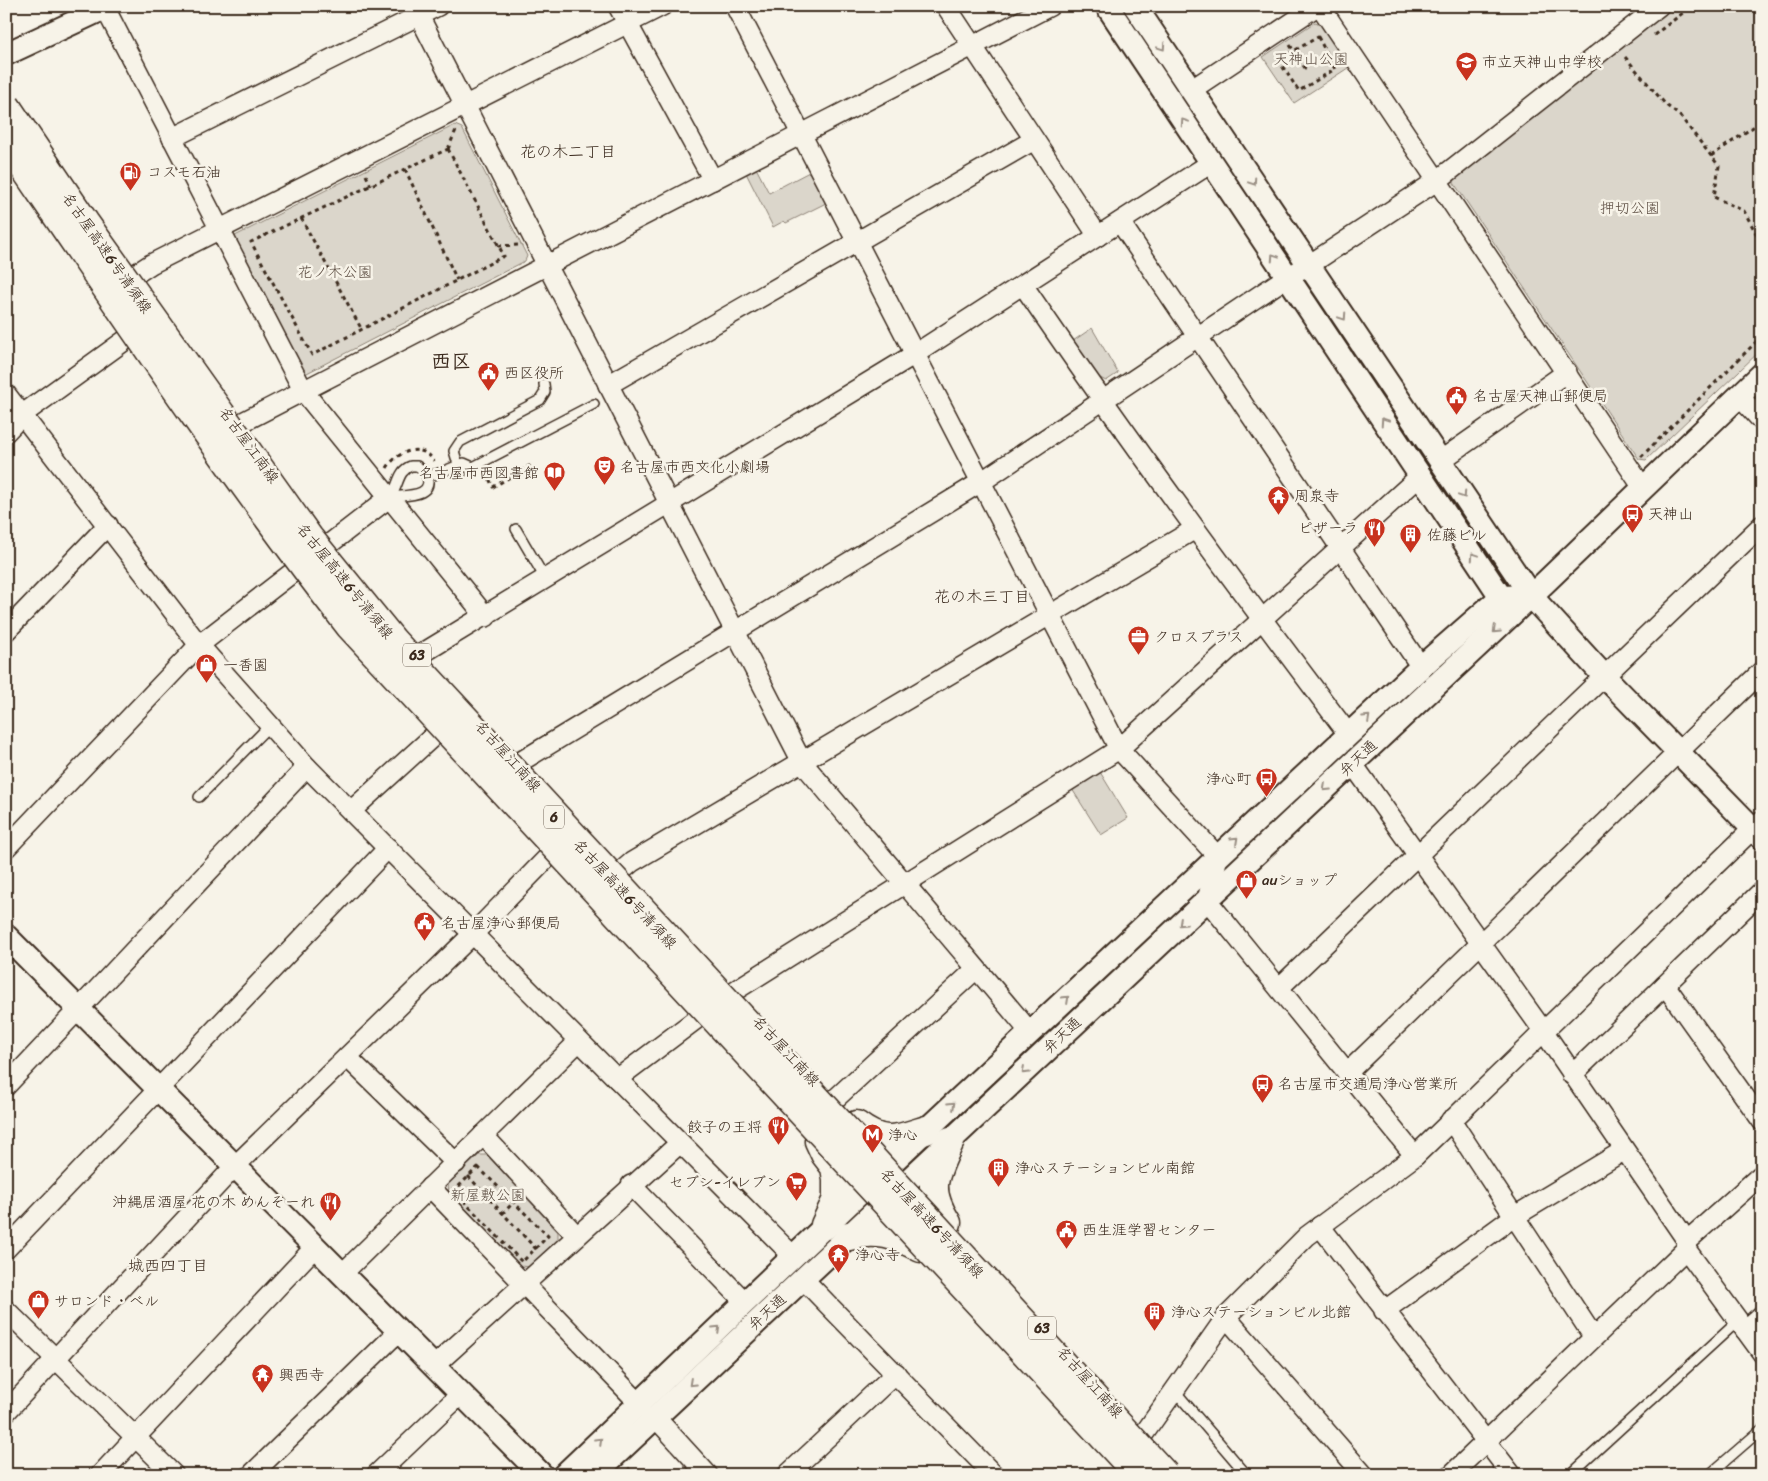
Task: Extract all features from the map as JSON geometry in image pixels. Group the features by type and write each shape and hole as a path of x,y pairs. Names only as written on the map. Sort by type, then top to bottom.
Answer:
{"main road":[{"name":"名古屋江南線","path":"6,94 235,426 323,547 515,765 834,1102 1177,1475"},
{"name":"名古屋高速6号清須線","path":"6,106 85,223 308,538 392,641 1165,1475"},
{"name":"名古屋高速6号清須線","path":"6,142 184,402 350,626 1139,1475"},
{"name":"名古屋江南線","path":"6,152 130,336 297,568 346,630 552,854 1132,1475"},
{"path":"856,1126 871,1136 888,1140 938,1135 932,1186 937,1208 947,1224"},
{"path":"819,1141 825,1154 836,1167 837,1230 880,1232 902,1238 921,1248"}],"street":[{"path":"172,138 417,11 438,6"},
{"path":"618,6 714,180"},
{"path":"131,277 151,264 662,6"},
{"path":"735,6 1119,749 1218,857"},
{"path":"946,6 1098,236"},
{"path":"235,426 1050,6"},
{"path":"1107,6 1501,597"},
{"path":"1135,6 1531,596 1604,676 1678,752 1759,829 1415,1156 1320,1226 1226,1317 1142,1438"},
{"path":"1192,90 1319,6 1438,180 1643,488"},
{"path":"515,765 981,482 1287,277 1309,265 1438,180 1659,6"},
{"path":"6,54 106,7 304,392 486,617"},
{"path":"417,11 802,762 1030,1032"},
{"path":"608,385 1034,140"},
{"path":"418,656 486,617 915,354 1212,163"},
{"path":"1120,222 1420,668"},
{"path":"1023,284 1102,402 1349,735"},
{"path":"6,432 23,414 130,336"},
{"path":"1440,461 1566,372"},
{"name":"弁天通","path":"564,1475 647,1410 802,1279 837,1230 872,1197 938,1135 1207,900 1531,596 1762,374"},
{"path":"6,394 199,645 307,767 792,1256"},
{"path":"1739,396 1762,421"},
{"path":"617,1079 731,993 1119,749 1420,476"},
{"path":"6,848 199,645 323,547 390,497"},
{"path":"6,631 108,525"},
{"path":"1279,988 1762,525"},
{"path":"618,874 632,862 1195,529"},
{"path":"938,1135 1030,1032 1420,668 1501,597 1531,596"},
{"path":"1348,1073 1762,671"},
{"path":"351,811 439,731"},
{"path":"1352,763 1544,1032 1686,1245 1762,1353"},
{"path":"6,1086 307,767"},
{"path":"6,1249 388,848"},
{"path":"6,1412 235,1166 474,934 552,854"},
{"path":"1218,857 1207,900 1415,1156"},
{"path":"1572,1075 1762,891"},
{"path":"6,936 542,1475"},
{"path":"834,1102 976,969"},
{"path":"1665,985 1762,1121"},
{"path":"342,1274 430,1187 462,1170 483,1135 579,1041"},
{"path":"347,1058 462,1170"},
{"path":"1452,1120 1593,1336"},
{"path":"483,1135 576,1235"},
{"path":"434,1366 523,1284 542,1254 576,1235 680,1143"},
{"path":"1384,1311 1515,1216 1624,1151"},
{"path":"1451,1475 1686,1245 1762,1174"},
{"path":"631,1186 745,1302"},
{"path":"430,1187 708,1475"},
{"path":"1320,1226 1512,1475"},
{"name":"弁天通","path":"594,1475 647,1410 745,1302 792,1256 837,1230"},
{"path":"100,1475 315,1247"},
{"path":"802,1279 994,1475"},
{"path":"6,1310 174,1475"},
{"path":"1742,1325 1762,1315"},
{"path":"1226,1317 1364,1475"},
{"path":"250,1475 399,1332"},
{"path":"787,1475 896,1373"},
{"path":"376,1475 461,1394"}],"lane":[{"path":"459,470 454,451 460,442 540,400 545,392 544,384"},
{"path":"390,497 395,491 398,477 405,468 416,466 426,473 434,475 459,470 464,464 473,467 594,404"},
{"path":"390,497 421,493 428,484 426,473"},
{"path":"516,529 546,580"},
{"path":"199,797 270,725"},
{"path":"1570,1475 1742,1325"},
{"path":"1175,1392 1247,1475"},
{"path":"1709,1475 1762,1429"}],"path":[{"path":"1281,31 1306,68 1345,42"},
{"path":"1318,37 1327,54 1335,69 1299,91 1278,60 1318,37"},
{"path":"1625,57 1666,105 1680,116 1720,166 1714,197 1744,211 1762,244"},
{"path":"1711,156 1762,121"},
{"path":"448,149 504,256 312,355 251,242 301,218 448,149"},
{"path":"405,169 457,280"},
{"path":"301,218 362,330"},
{"path":"1630,468 1762,336"},
{"path":"478,1167 515,1201 548,1236 542,1254 522,1262 454,1191 462,1170 478,1167"},
{"path":"462,1170 542,1254"},
{"path":"502,1214 530,1186"},
{"path":"627,1467 634,1475"}],"green space":[{"name":"押切公園","path":"1672,6 1762,6 1762,349 1646,460 1639,459 1454,183 1456,175"},
{"name":"天神山公園","path":"1315,22 1323,25 1351,66 1294,103 1263,57"},
{"name":"花ノ木公園","path":"455,125 462,128 527,256 525,261 303,375 232,243 235,236"},
{"path":"755,166 769,193 811,171 828,202 786,223 784,221 773,227 745,171"},
{"path":"1092,328 1118,373 1106,381 1098,377 1073,341"},
{"path":"1100,772 1128,818 1101,835 1072,789"},
{"name":"新屋敷公園","path":"479,1155 487,1155 558,1232 558,1240 530,1267 520,1266 449,1192 448,1184"}],"place":[{"name":"市立天神山中学校","path":"1466,81"},
{"name":"コスモ石油","path":"131,191"},
{"name":"西区役所","path":"488,392"},
{"name":"名古屋天神山郵便局","path":"1457,415"},
{"name":"名古屋市西文化小劇場","path":"604,486"},
{"name":"名古屋市西図書館","path":"555,492"},
{"name":"周泉寺","path":"1278,515"},
{"name":"天神山","path":"1632,533"},
{"name":"ピザーラ","path":"1374,547"},
{"name":"佐藤ビル","path":"1411,554"},
{"name":"クロスプラス","path":"1138,656"},
{"name":"一香園","path":"207,684"},
{"name":"浄心町","path":"1267,798"},
{"name":"auショップ","path":"1246,899"},
{"name":"名古屋浄心郵便局","path":"425,942"},
{"name":"名古屋市交通局浄心営業所","path":"1262,1103"},
{"name":"餃子の王将","path":"778,1146"},
{"name":"浄心","path":"872,1154"},
{"name":"浄心ステーションビル南館","path":"999,1187"},
{"name":"セブン-イレブン","path":"797,1201"},
{"name":"沖縄居酒屋 花の木 めんそーれ","path":"331,1221"},
{"name":"西生涯学習センター","path":"1066,1249"},
{"name":"浄心寺","path":"839,1274"},
{"name":"サロンド・ベル","path":"38,1320"},
{"name":"浄心ステーションビル北館","path":"1155,1331"},
{"name":"興西寺","path":"263,1394"}],"district":[{"name":"花の木二丁目","path":"568,151"},
{"name":"西区","path":"451,361"},
{"name":"花の木三丁目","path":"982,596"},
{"name":"城西四丁目","path":"168,1265"}]}
